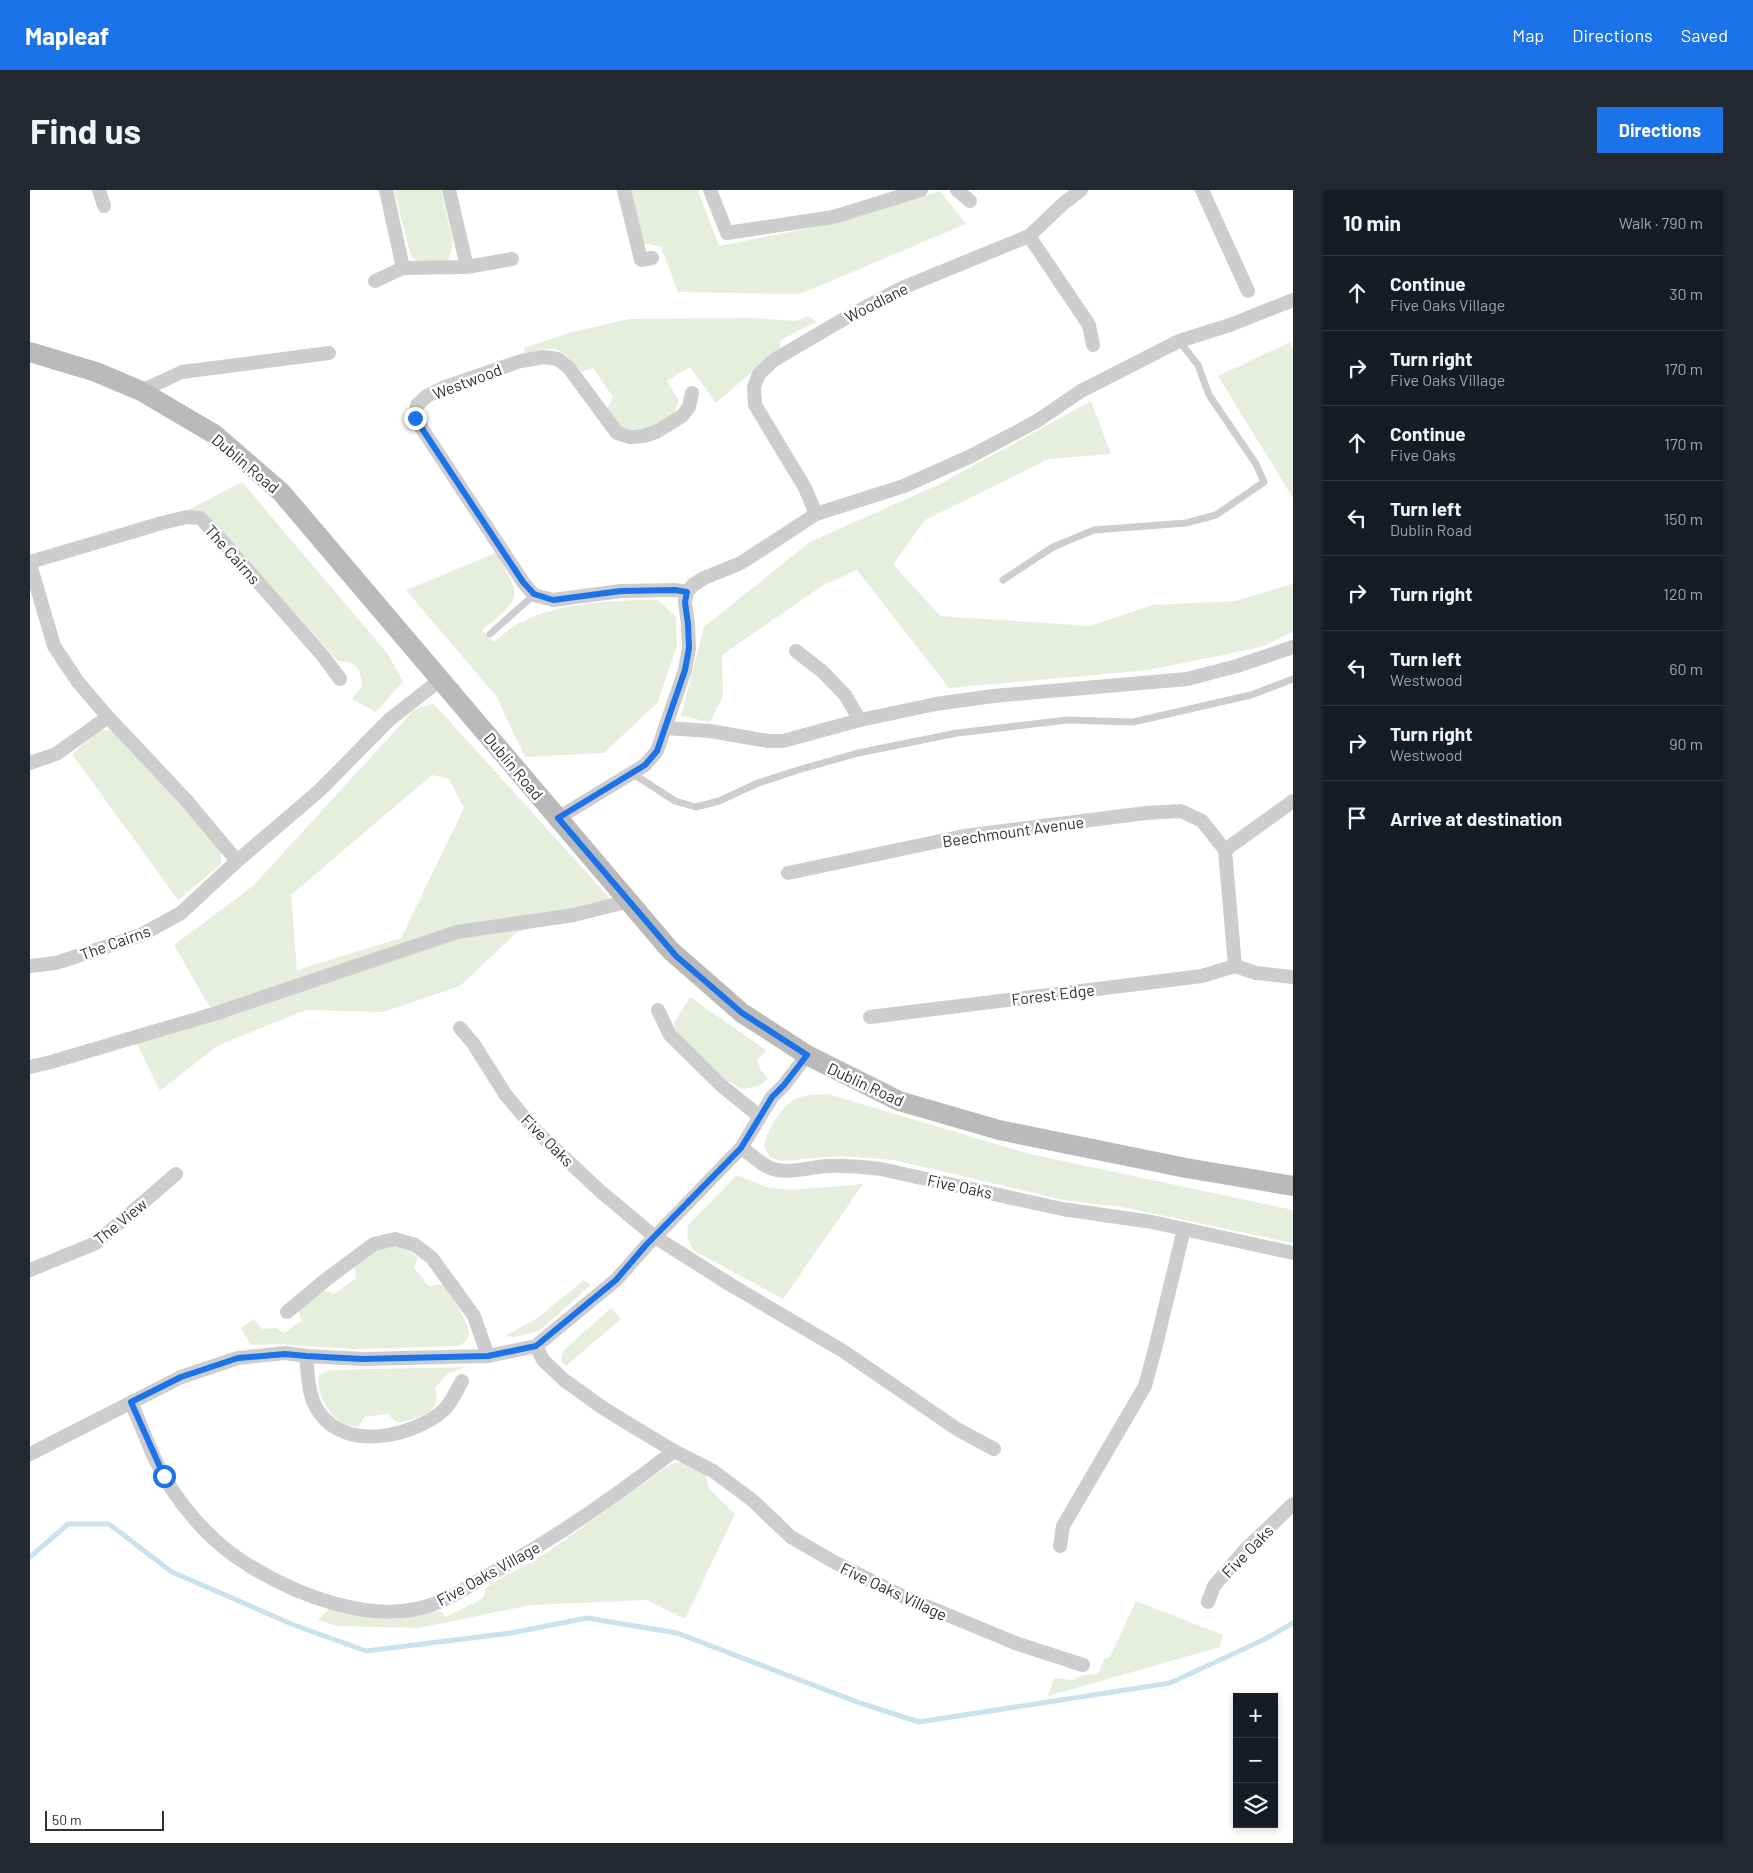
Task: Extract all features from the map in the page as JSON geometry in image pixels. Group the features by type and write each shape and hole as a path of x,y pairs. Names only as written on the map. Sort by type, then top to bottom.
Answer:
{"main road":[{"name":"Dublin Road","path":"30,352 96,372 141,391 214,434 282,492 676,956 742,1013 807,1055 899,1101 999,1130 1186,1168 1293,1186"}],"street":[{"path":"99,190 104,206"},
{"path":"386,190 403,268"},
{"path":"450,190 466,267"},
{"path":"624,190 641,260 652,258"},
{"path":"710,190 727,233 834,217 921,190"},
{"path":"957,190 970,201"},
{"path":"1081,190 1064,203 1029,236 1089,325 1093,345"},
{"path":"1202,190 1248,291"},
{"name":"Woodlane","path":"816,514 801,482 755,405 754,387 759,374 774,360 848,316 902,288 1029,236"},
{"path":"375,281 403,268 466,267 512,259"},
{"path":"558,818 645,765 657,751 685,670 689,648 685,602 687,592 693,585 704,578 742,563 816,514 904,486 971,456 1037,421 1082,391 1179,341 1238,322 1293,300"},
{"path":"141,391 182,372 329,353"},
{"name":"Westwood","path":"534,594 523,582 415,418 417,405 427,396 444,387 522,361 544,357 558,359 568,368 616,433 630,437 644,436 656,432 682,416 689,407 692,393"},
{"name":"The Cairns","path":"237,861 187,801 108,717 78,682 54,646 30,563 162,523 186,517 200,518 323,656 340,680"},
{"path":"534,594 553,600 621,591 675,590 687,592"},
{"path":"666,728 710,731 768,741 783,741 860,720 936,704 993,696 1187,679 1237,666 1293,647"},
{"path":"796,651 823,672 845,694 860,720"},
{"name":"The Cairns","path":"30,966 56,962 141,935 181,913 237,861 320,790 389,720 440,680"},
{"path":"30,763 56,754 108,717"},
{"path":"1293,801 1225,850 1235,966 1256,972 1293,977"},
{"name":"Beechmount Avenue","path":"788,873 964,836 1154,812 1181,811 1202,821 1225,850"},
{"path":"30,1067 217,1013 457,932 574,915 629,901"},
{"name":"Forest Edge","path":"870,1017 1202,976 1235,966"},
{"path":"658,1010 670,1035 722,1086 759,1116"},
{"name":"Five Oaks","path":"460,1028 473,1043 505,1094 535,1130 600,1190 655,1237 731,1285 843,1350 957,1429 994,1449"},
{"path":"30,1454 181,1377 238,1358 285,1354 362,1359 488,1356 536,1346 616,1280 741,1148 772,1097 784,1085 807,1055"},
{"name":"Five Oaks","path":"741,1148 766,1166 776,1170 790,1171 827,1166 859,1166 881,1169 1062,1208 1152,1222 1293,1252"},
{"name":"The View","path":"30,1270 96,1243 176,1174"},
{"path":"1060,1546 1063,1526 1144,1386 1155,1349 1184,1229"},
{"path":"287,1312 328,1278 374,1244 395,1239 416,1245 432,1258 474,1316 488,1356"},
{"name":"Five Oaks Village","path":"536,1346 543,1360 564,1380 603,1408 674,1451 713,1471 752,1500 791,1537 834,1562 904,1597 952,1618 1018,1644 1082,1664"},
{"path":"306,1356 312,1394 318,1412 333,1426 352,1435 376,1436 406,1430 427,1422 445,1409 462,1381"},
{"name":"Five Oaks Village","path":"131,1402 164,1476 174,1492 204,1528 220,1543 238,1558 282,1583 312,1596 360,1609 401,1611 438,1603 519,1559 640,1478 674,1451"},
{"name":"Five Oaks","path":"1208,1602 1214,1586 1245,1550 1293,1504"}],"lane":[{"path":"1003,580 1053,548 1094,530 1186,523 1216,515 1264,482 1256,464 1209,395 1198,365 1179,341"},
{"path":"490,634 534,594"},
{"path":"632,773 675,801 696,807 719,801 758,783 858,753 958,733 1068,720 1133,722 1251,695 1293,679"}],"green space":[{"path":"394,190 441,190 453,242 448,260 421,263 411,256"},
{"path":"631,190 698,190 719,246 835,223 940,191 966,224 800,294 678,292 661,247 643,243"},
{"path":"809,316 816,322 781,340 779,349 716,403 690,367 667,381 679,401 674,413 650,429 620,429 607,410 613,397 593,368 582,372 568,357 557,350 545,349 525,354 524,348 569,333 629,319 749,318 796,321"},
{"path":"1290,342 1293,348 1293,498 1218,376"},
{"path":"1091,401 1111,454 1048,459 925,520 893,564 940,616 1090,626 1153,605 1235,601 1292,584 1293,580 1293,632 1261,647 1149,670 949,688 857,570 822,586 722,655 723,696 710,722 681,716 704,627 810,542 940,484"},
{"path":"242,482 387,653 403,681 376,712 352,699 362,686 357,667 350,663 338,661 204,513 188,510"},
{"path":"496,553 511,580 514,596 505,611 482,630 494,642 519,623 569,606 605,602 658,600 676,617 677,645 658,702 604,753 525,757 496,696 406,590"},
{"path":"433,703 616,905 517,932 460,986 383,1012 306,1010 217,1046 160,1091 133,1036 212,1011 174,945 253,886 413,711","holes":["432,775 449,779 464,808 401,938 297,970 291,895"]},
{"path":"101,730 114,731 221,848 221,864 178,900 72,754"},
{"path":"690,997 766,1050 757,1061 768,1079 759,1086 742,1089 725,1079 677,1033 674,1023"},
{"path":"828,1094 1030,1154 1293,1210 1293,1243 1122,1207 1064,1200 894,1160 841,1156 782,1161 770,1157 764,1147 766,1139 773,1123 783,1109 789,1103 804,1096"},
{"path":"737,1175 766,1187 791,1190 863,1184 783,1299 693,1250 687,1237 688,1225"},
{"path":"387,1246 403,1249 418,1257 414,1268 429,1286 444,1284 463,1316 468,1329 468,1338 460,1346 353,1349 275,1344 251,1345 241,1328 254,1319 262,1329 277,1328 284,1333 301,1321 299,1310 323,1290 334,1294 356,1278 355,1265 378,1248"},
{"path":"584,1280 591,1285 539,1331 515,1337 505,1336 536,1319"},
{"path":"611,1308 621,1319 566,1366 561,1361 563,1351"},
{"path":"466,1367 448,1373 435,1388 436,1403 432,1409 420,1417 397,1423 388,1414 365,1417 358,1427 346,1425 334,1417 325,1404 318,1382 319,1375 329,1370"},
{"path":"682,1462 705,1473 709,1489 735,1514 685,1619 647,1600 531,1605 419,1628 337,1626 318,1620 329,1609 358,1615 394,1619 440,1611 446,1617 483,1598 486,1587 549,1551 671,1464"},
{"path":"1136,1601 1223,1635 1220,1647 1048,1696 1054,1678 1072,1680 1083,1675 1098,1674 1104,1659 1110,1657"}],"waterway":[{"path":"30,1557 68,1524 109,1524 172,1572 294,1625 366,1651 511,1633 587,1618 677,1633 860,1703 919,1722 1170,1683 1263,1640 1293,1623"}],"route":[{"path":"164,1476 131,1402 181,1377 238,1358 262,1355 285,1354 362,1359 488,1356 536,1346 616,1280 646,1245 741,1148 772,1097 784,1085 807,1055 742,1013 676,956 558,818 645,765 657,751 685,670 689,648 685,602 687,592 675,590 621,591 553,600 534,594 523,582 415,418"}]}
